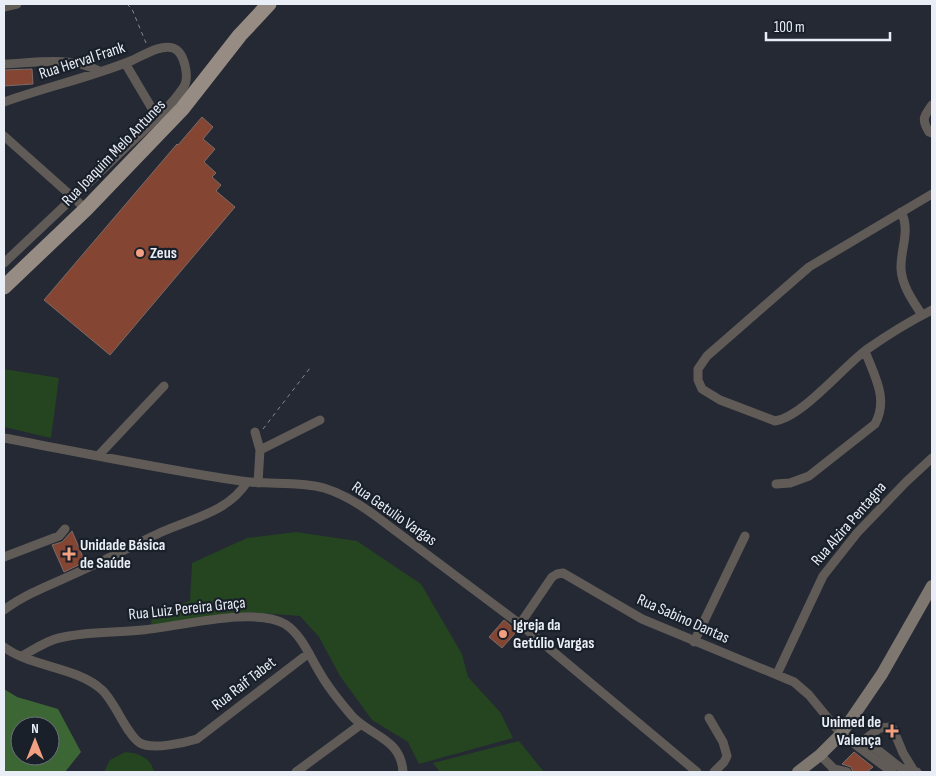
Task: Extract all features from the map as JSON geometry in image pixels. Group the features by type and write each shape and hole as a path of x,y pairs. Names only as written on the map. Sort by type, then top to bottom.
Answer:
{"main road":[{"name":"Rua Joaquim Melo Antunes","path":"4,287 86,209 182,108 240,36 269,4"}],"street":[{"path":"4,7 17,4"},
{"name":"Rua Herval Frank","path":"4,102 169,47 176,49 181,56 186,82 184,87 157,117"},
{"path":"4,64 78,63 99,71"},
{"path":"5,259 74,198 157,117 125,63"},
{"path":"932,105 924,120 929,132 932,132"},
{"path":"4,136 86,209"},
{"path":"932,194 809,267 707,356 698,369 698,380 702,388 720,400 775,421 782,420 798,410 866,351 932,310"},
{"path":"901,212 905,220 902,278 908,293 922,315"},
{"path":"776,484 790,483 809,476 875,424 880,414 881,397 866,351"},
{"path":"98,456 164,386"},
{"path":"260,450 320,420"},
{"path":"256,435 260,450 258,483"},
{"name":"Rua Getulio Vargas","path":"4,438 183,472 247,482 322,487 354,501 520,624 697,772"},
{"name":"Rua Alzira Pentagna","path":"777,674 823,576 857,533 932,458"},
{"path":"4,610 26,595 229,504 240,494 247,482"},
{"path":"4,557 59,536 65,529"},
{"path":"694,642 745,536"},
{"name":"Rua Sabino Dantas","path":"520,624 552,577 563,573 642,620 794,682 809,695 841,734 857,743"},
{"path":"798,772 820,755 841,734 882,674 932,586"},
{"name":"Rua Luiz Pereira Graça","path":"22,656 57,638 86,633 143,630 243,617 267,618 285,624 299,637 332,692 360,725 380,735 396,751 402,764 403,772"},
{"path":"4,646 22,656"},
{"name":"Rua Raif Tabet","path":"22,656 88,681 102,689 134,738 141,744 182,743 197,739 309,653"},
{"path":"709,718 723,742 727,756 714,772"},
{"path":"296,772 360,725"},
{"path":"857,743 880,728 890,727 893,729 903,753 916,772"},
{"path":"857,743 884,754 903,769 916,772"},
{"path":"857,743 892,772"},
{"path":"820,755 833,770 846,772"}],"path":[{"path":"127,4 132,9 150,52"},
{"path":"256,435 310,368"}],"green space":[{"path":"4,369 59,378 51,438 4,427"},
{"path":"296,532 357,541 421,584 462,654 468,677 500,712 513,738 419,764 408,742 372,720 340,676 319,637 300,616 249,612 151,626 152,616 173,614 172,606 190,601 192,563 247,538"},
{"path":"4,689 17,697 58,709 81,752 65,772 4,772"},
{"path":"519,741 544,772 440,772 433,763"},
{"path":"125,752 144,757 150,763 154,772 104,772 110,760"}],"building":[{"path":"32,69 33,84 4,86 4,70"},
{"name":"Zeus","path":"202,117 213,127 203,139 215,149 204,162 216,173 212,177 221,185 216,191 235,207 110,355 44,300"},
{"name":"Unidade Básica de Saúde","path":"72,531 85,562 64,572 52,545 62,542"},
{"name":"Igreja da Getúlio Vargas","path":"504,620 517,631 502,648 489,637"},
{"path":"854,752 873,767 867,772 853,772 851,767 842,764"}],"place":[{"name":"Zeus","path":"140,253"},
{"name":"Unidade Básica de Saúde","path":"69,554"},
{"name":"Igreja da Getúlio Vargas","path":"503,634"},
{"name":"Unimed de Valença","path":"892,731"}]}
